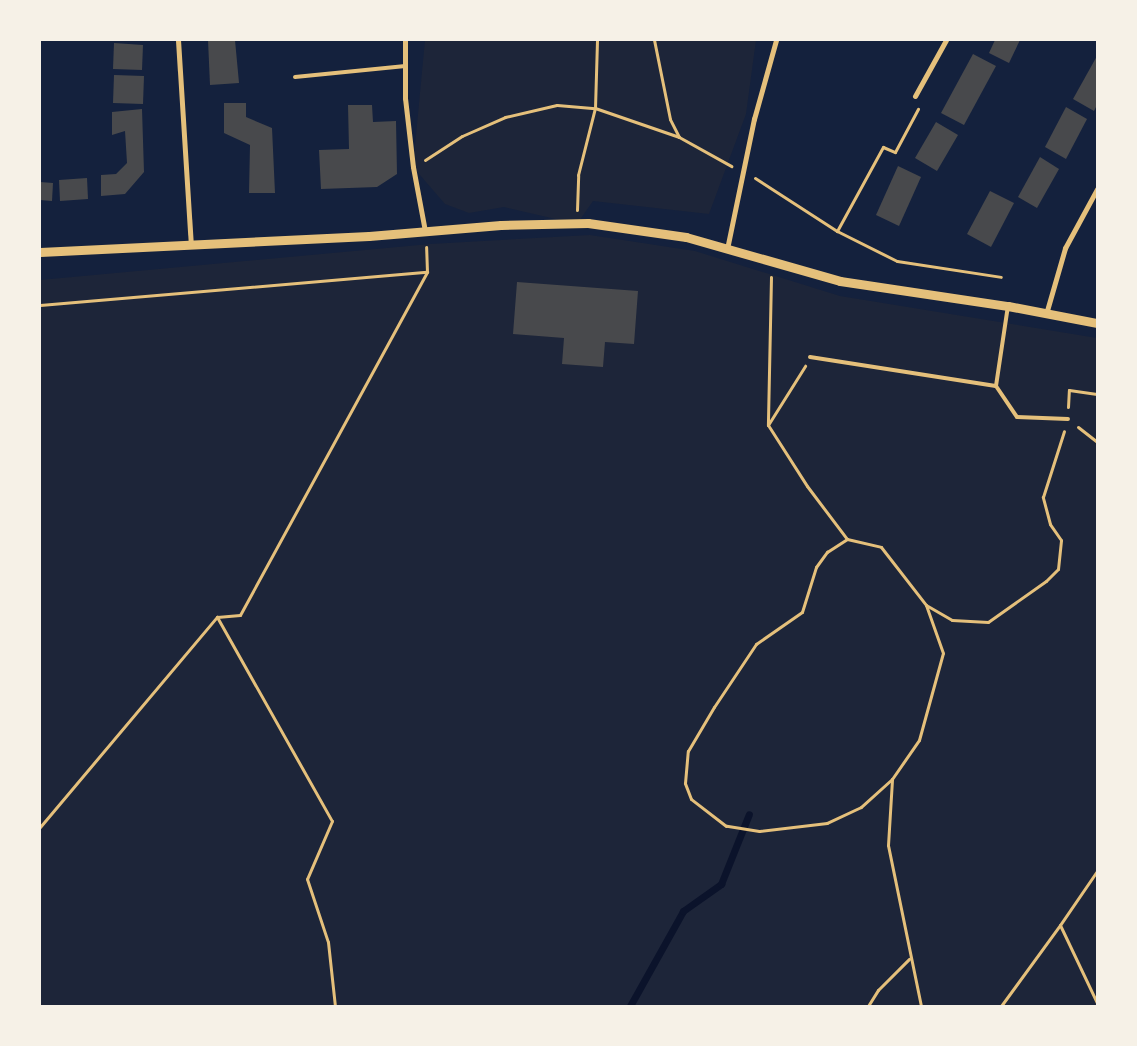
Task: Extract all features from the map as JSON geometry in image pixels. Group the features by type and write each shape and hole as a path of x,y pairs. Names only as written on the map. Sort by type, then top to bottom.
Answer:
{"street":[{"path":"178,40 191,245"},
{"path":"405,40 405,66 413,167 425,231"},
{"path":"727,249 754,119 776,40"},
{"path":"915,96 946,40"},
{"path":"1046,314 1065,248 1097,189"},
{"path":"40,252 191,245 501,225 577,224 686,237 840,281 1008,306 1097,323"}],"lane":[{"path":"295,78 405,66"},
{"path":"1008,306 996,386 1017,417 1068,419"},
{"path":"810,357 996,386"}],"path":[{"path":"577,224 578,175 595,108 597,40"},
{"path":"654,40 670,119 679,137"},
{"path":"837,232 883,147 896,152 918,108 915,96"},
{"path":"413,167 462,136 505,117 557,105 595,108 679,137 770,185 837,232 897,261 1001,277"},
{"path":"40,827 217,617 240,614 428,272 425,231"},
{"path":"771,262 768,425 807,486 847,540 881,547 926,605 944,653 919,740 892,779 861,807 827,823 774,830 726,826 691,799 686,783 688,751 714,707 756,644 802,612 816,567 827,552 847,540"},
{"path":"40,305 428,272"},
{"path":"768,425 810,357"},
{"path":"926,605 952,620 988,622 1058,569 1061,540 1050,524 1043,497 1068,419 1070,390 1097,394"},
{"path":"1068,419 1097,442"},
{"path":"217,617 332,821 307,879 328,942 335,1006"},
{"path":"892,779 888,845 921,1006"},
{"path":"1001,1006 1097,871"},
{"path":"1060,925 1097,1003"},
{"path":"868,1006 878,990 910,958"}],"shaded area":[{"path":"425,40 756,40 746,114 709,214 593,201 577,224 504,207 469,213 445,204 413,167"},
{"path":"590,235 695,251 840,296 1097,338 1097,1006 40,1006 40,280 430,244"}],"building":[{"path":"208,40 235,40 239,83 210,85"},
{"path":"995,40 1020,40 1009,63 989,53"},
{"path":"114,43 143,45 142,70 113,69"},
{"path":"973,54 996,66 964,125 941,113"},
{"path":"1097,56 1097,105 1094,111 1073,99"},
{"path":"114,75 144,76 143,104 113,103"},
{"path":"224,103 246,103 246,117 272,128 275,193 249,193 250,145 224,133"},
{"path":"348,105 372,105 373,122 396,121 397,174 377,187 321,189 319,150 349,149"},
{"path":"1066,107 1087,119 1066,159 1045,147"},
{"path":"142,109 144,172 125,194 101,196 101,175 116,174 127,163 125,131 112,135 112,112"},
{"path":"936,122 958,135 937,171 915,158"},
{"path":"1040,157 1059,169 1037,208 1018,197"},
{"path":"898,166 921,177 899,226 876,215"},
{"path":"87,178 88,199 60,201 59,180"},
{"path":"40,182 53,183 52,201 40,200"},
{"path":"990,191 1014,203 991,247 967,234"},
{"path":"517,282 638,291 634,344 605,342 603,367 562,364 564,338 513,334"}],"waterway":[{"path":"630,1006 683,911 721,884 749,814"}]}
